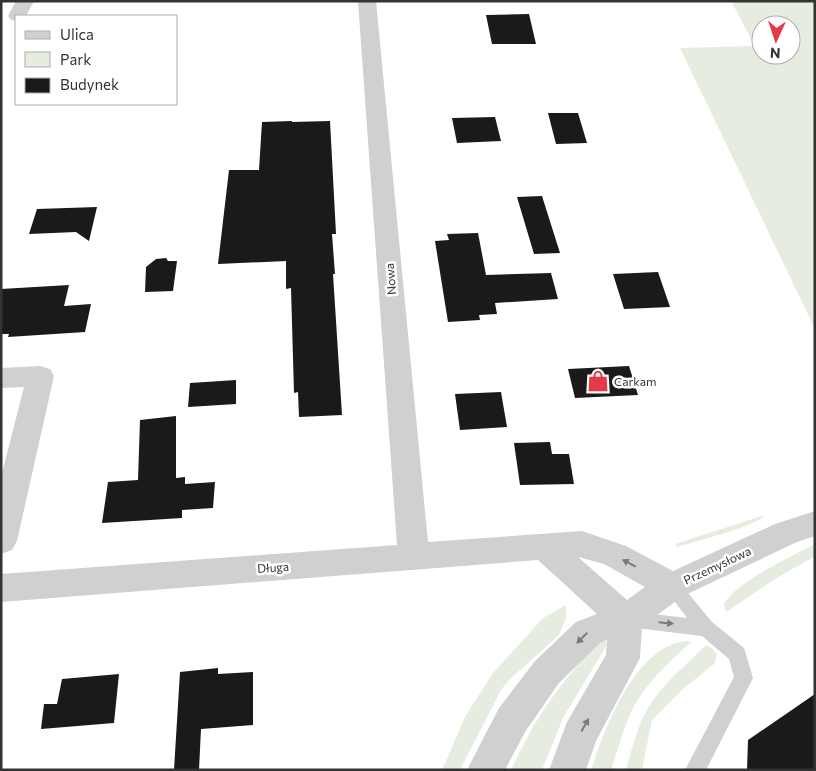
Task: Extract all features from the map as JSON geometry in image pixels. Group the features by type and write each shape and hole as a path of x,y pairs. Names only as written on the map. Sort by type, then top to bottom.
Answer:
{"street":[{"path":"17,15 24,1"},
{"name":"Nowa","path":"367,1 414,556"},
{"path":"1,17 15,16"},
{"path":"1,378 40,376 1,540"},
{"name":"Przemysłowa","path":"485,770 512,720 547,672 588,632 626,619 672,586 786,533 815,522"},
{"name":"Długa","path":"1,588 582,544 615,555 672,586"},
{"path":"544,547 626,619 622,658 580,734 567,770"}],"lane":[{"path":"672,586 706,628 737,654 744,678 695,770"},
{"path":"626,619 706,628"}],"green space":[{"path":"731,1 815,1 815,329 680,48 751,46 751,65 801,65 801,15 751,15 751,38"},
{"path":"765,515 750,524 724,533 677,547 675,544"},
{"path":"815,544 815,556 775,579 726,612 724,604 740,587 765,570"},
{"path":"566,605 566,618 559,635 509,680 501,690 460,770 442,770 466,715 493,673 543,618"},
{"path":"605,640 607,645 564,716 542,770 511,770 525,741 550,700 588,653"},
{"path":"686,641 691,642 654,678 632,710 611,770 591,770 614,712 637,673 652,657 668,646"},
{"path":"706,645 713,649 717,655 714,664 683,689 652,720 642,770 626,770 638,730 648,708 667,683"}],"building":[{"path":"529,14 536,44 492,44 486,15"},
{"path":"548,113 578,113 587,143 556,144"},
{"path":"495,117 501,141 457,143 452,118"},
{"path":"330,121 336,234 332,234 335,274 333,274 342,415 299,417 298,392 294,393 291,288 286,289 286,261 218,264 229,170 259,170 262,122"},
{"path":"542,196 560,253 534,254 517,197"},
{"path":"97,207 89,241 76,232 29,234 37,209"},
{"path":"478,233 486,275 551,273 558,299 495,303 497,314 479,315 480,320 448,322 435,241 449,240 447,234"},
{"path":"166,258 168,261 177,261 173,291 145,292 146,267 156,259"},
{"path":"658,272 670,307 624,309 613,274"},
{"path":"69,285 64,306 91,304 85,332 8,337 9,334 1,334 1,289"},
{"path":"629,366 638,395 575,398 568,369"},
{"path":"236,380 236,404 188,407 190,383"},
{"path":"501,392 507,427 460,430 455,394"},
{"path":"176,416 176,478 185,477 185,484 215,482 213,508 182,510 182,518 102,523 108,482 138,480 140,420"},
{"path":"550,442 552,454 569,454 574,484 520,485 514,443"},
{"path":"218,668 218,674 253,672 253,725 201,729 199,770 174,770 180,672"},
{"path":"119,674 114,723 41,729 44,704 57,704 62,679"},
{"path":"815,694 815,770 747,770 748,740"}],"place":[{"name":"Carkam","path":"598,381"}]}
